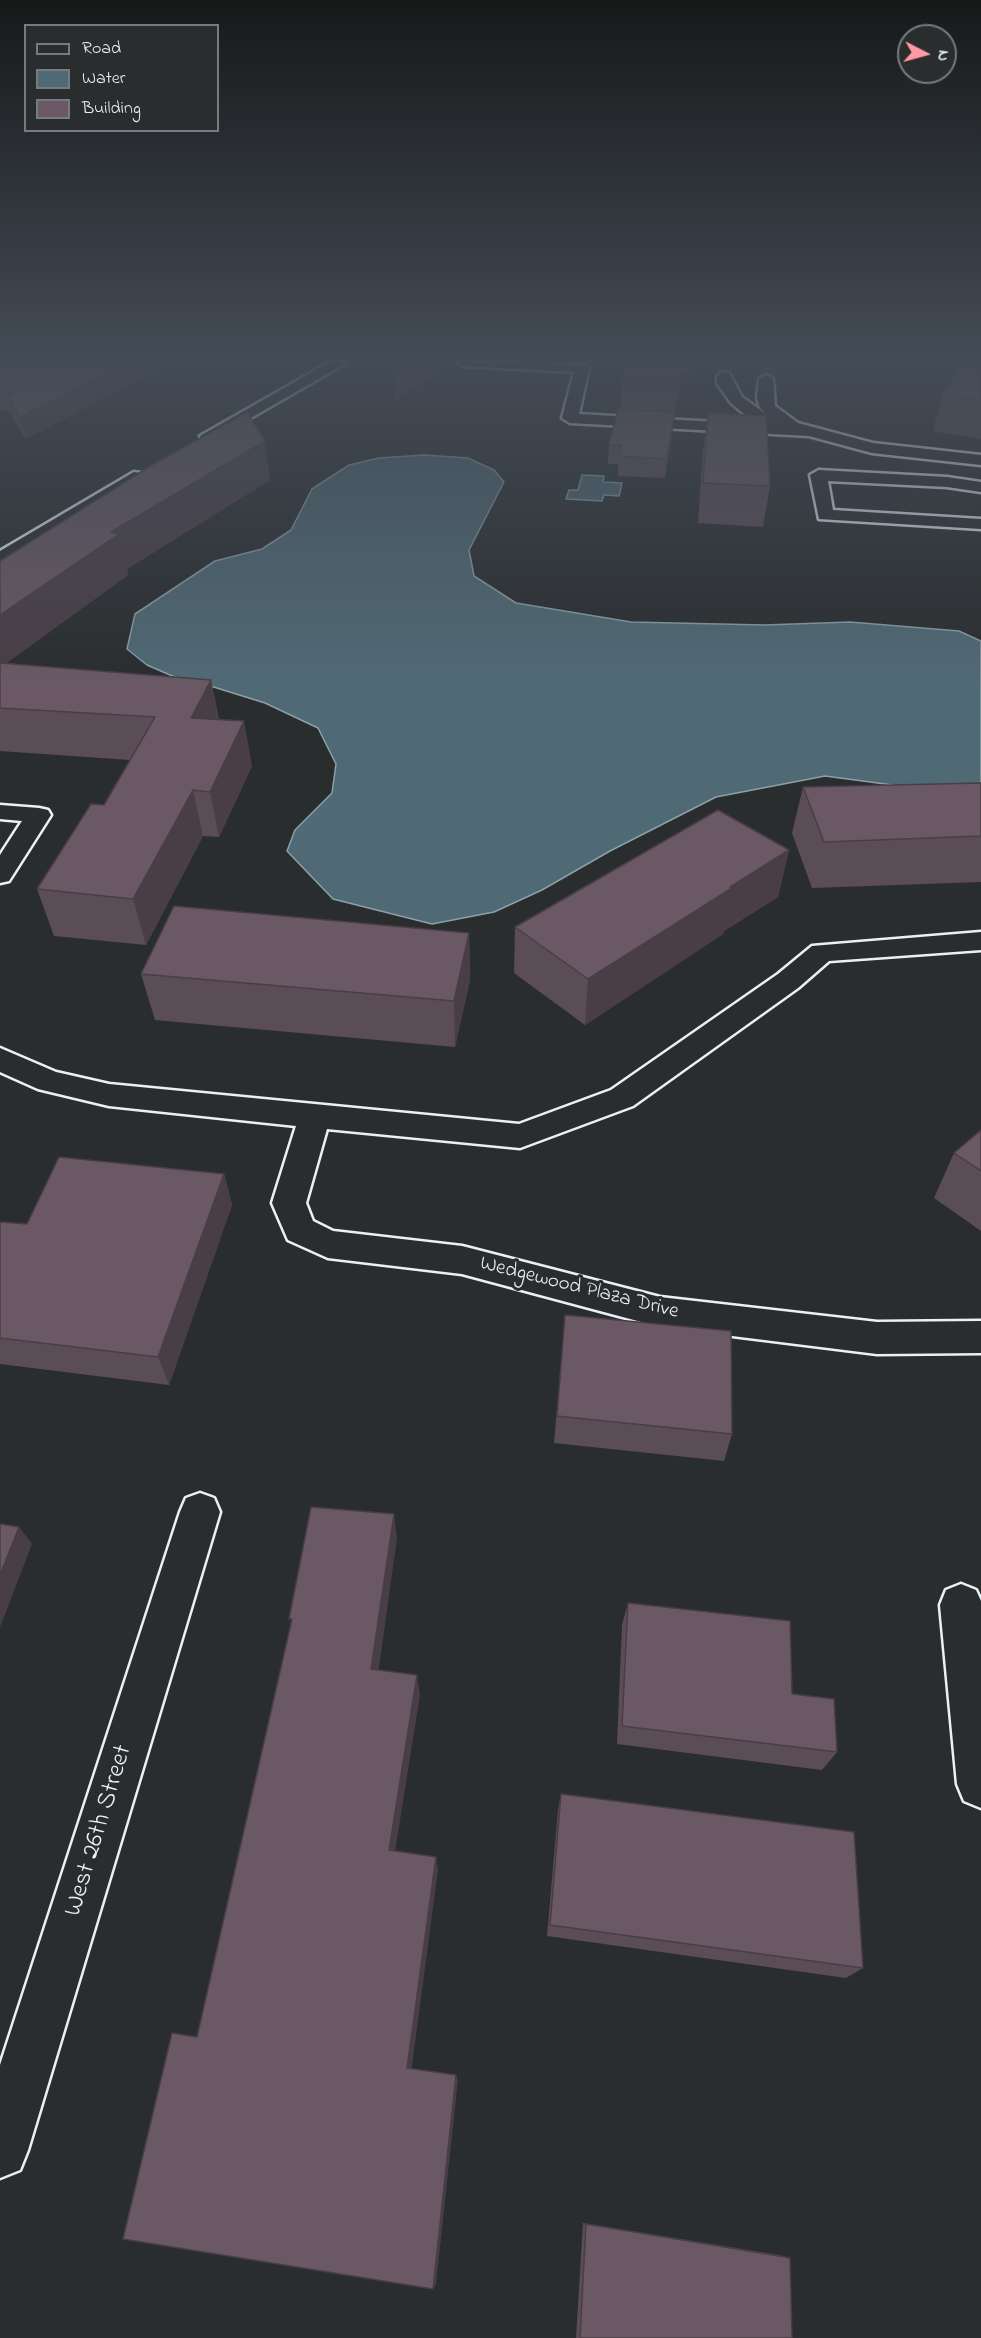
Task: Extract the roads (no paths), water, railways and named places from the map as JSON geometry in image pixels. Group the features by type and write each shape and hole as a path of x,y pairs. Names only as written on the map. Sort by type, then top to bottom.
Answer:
{"street":[{"path":"0,559 144,471"},
{"path":"981,487 947,482 819,475 825,515 981,524"},
{"path":"0,812 39,815 0,875"},
{"path":"0,1059 49,1082 109,1095 520,1136 622,1098 788,981 822,952 981,941"},
{"name":"Wedgewood Plaza Drive","path":"315,1116 289,1203 300,1230 328,1244 462,1260 660,1312 877,1338 981,1337"},
{"name":"West 26th Street","path":"0,2150 200,1512"},
{"path":"961,1605 981,1784"}],"water":[{"path":"340,471 495,471 504,482 469,550 474,576 516,603 631,622 764,625 850,622 959,631 981,641 981,785 900,786 825,776 716,797 610,851 542,890 494,912 432,924 333,899 287,851 295,830 332,793 336,764 318,728 265,703 177,678 147,665 127,649 135,614 215,561 262,549 291,530 312,489"},
{"path":"582,475 604,476 603,482 622,483 619,496 604,495 602,501 566,499 569,490 578,490"}]}
